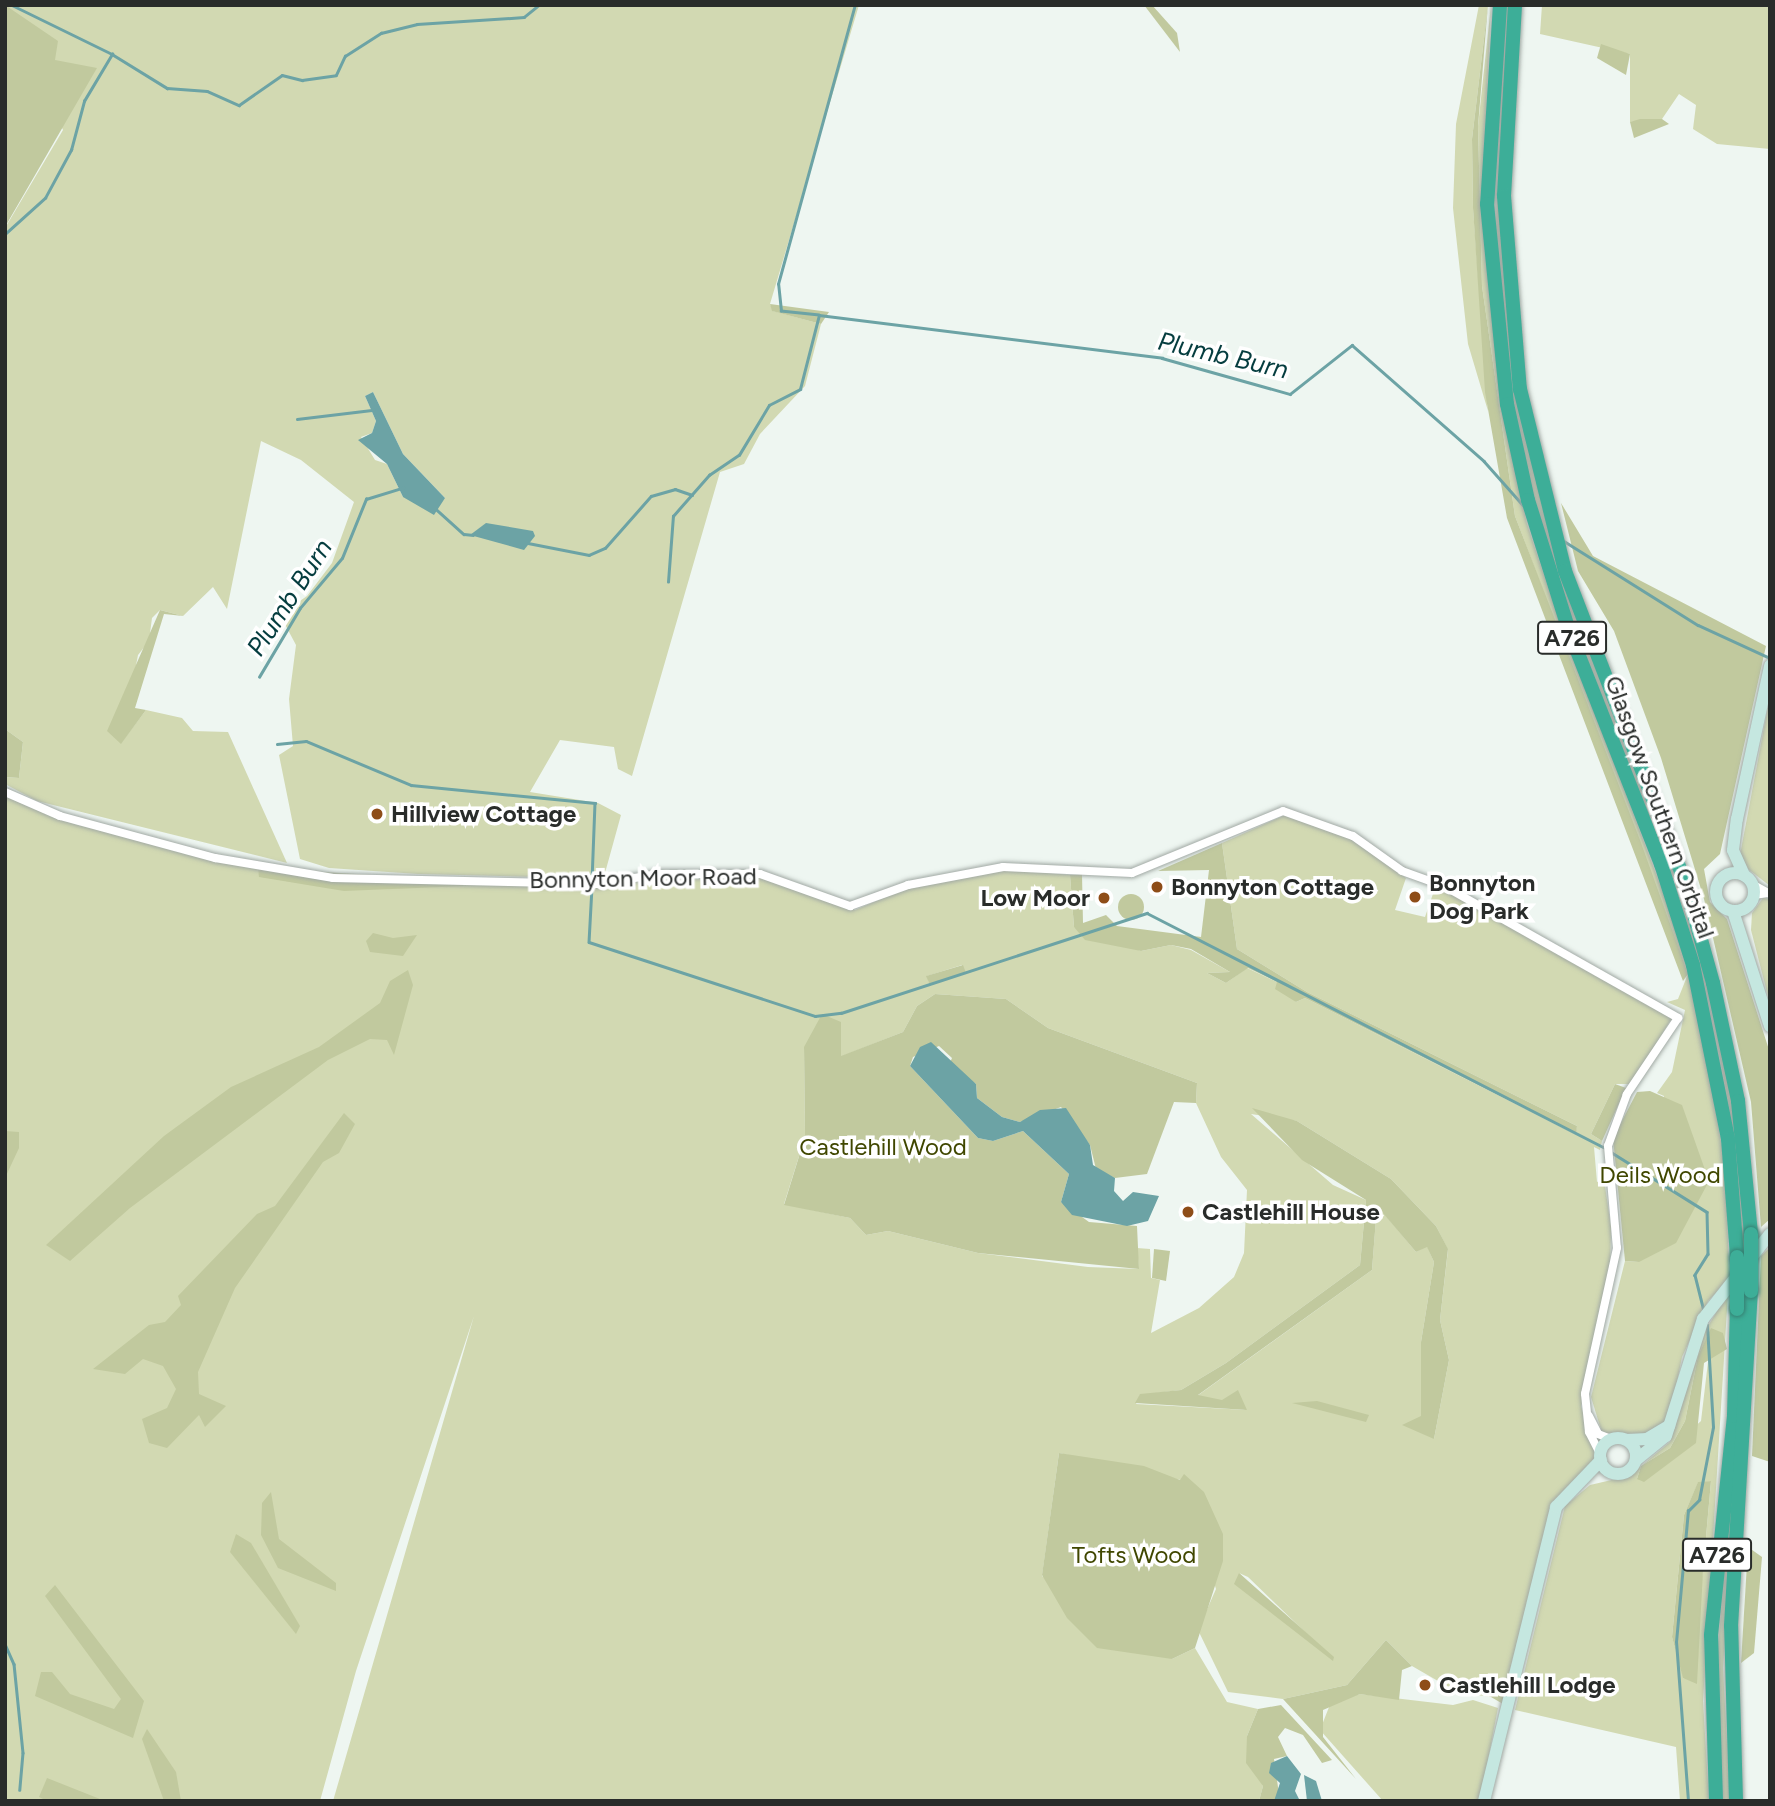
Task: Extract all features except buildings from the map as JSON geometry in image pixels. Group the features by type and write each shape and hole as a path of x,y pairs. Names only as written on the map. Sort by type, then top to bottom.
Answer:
{"highway":[{"name":"Glasgow Southern Orbital","path":"1500,5 1487,204 1507,404 1528,500 1564,615 1661,864 1693,965 1728,1139 1737,1256 1737,1309 1734,1416 1710,1635 1716,1801"},
{"name":"Glasgow Southern Orbital","path":"1515,5 1504,196 1520,388 1565,571 1685,882 1713,983 1738,1101 1751,1234 1751,1291 1731,1626 1736,1801"}],"street":[{"path":"1770,666 1733,850 1718,900 1733,911 1743,933 1770,1026"},
{"name":"Bonnyton Moor Road","path":"5,792 60,816 215,858 333,878 597,884 659,874 760,874 850,906 908,885 1003,867 1132,873 1283,811 1353,836 1402,871 1456,892 1678,1018 1612,1123 1608,1146 1617,1248 1585,1407"},
{"path":"1733,850 1750,890 1743,933"},
{"path":"1723,877 1750,890 1769,893"},
{"path":"1733,911 1750,890"},
{"path":"1580,1483 1611,1473 1627,1472 1636,1460 1660,1445 1671,1424 1688,1351 1703,1319 1770,1234"},
{"path":"1585,1407 1598,1434 1611,1439 1628,1440 1655,1436 1671,1424"},
{"path":"1585,1407 1600,1457 1611,1473"},
{"path":"1484,1801 1556,1507 1580,1483 1611,1439"},
{"path":"1628,1440 1636,1460"}],"green space":[{"path":"5,5 859,5 770,304 773,311 821,324 805,386 760,434 744,464 720,472 632,776 618,769 614,747 560,740 530,792 598,803 621,815 605,873 573,878 418,874 329,868 300,859 279,755 293,746 289,699 296,645 280,615 307,596 332,563 354,502 301,460 261,441 227,609 213,587 183,616 160,610 152,618 149,641 138,655 121,743 146,710 182,718 193,731 228,732 287,863 37,801 5,784 5,777 19,778 23,742 5,729 5,228 63,130","holes":["373,392 403,454 445,498 403,497 387,464 375,460 361,437 372,433 376,421 365,396"]},
{"path":"5,5 58,41 55,60 97,68 5,227"},
{"path":"1144,5 1152,5 1177,33 1180,52"},
{"path":"1479,5 1488,5 1472,139 1473,208 1488,411 1468,344 1453,208 1456,124"},
{"path":"1488,5 1478,126 1482,286 1515,516 1640,840 1688,974 1683,981 1507,518 1485,392 1473,208 1472,139"},
{"path":"1491,5 1482,205 1500,399 1527,524 1550,593 1687,956 1726,1168 1729,1279 1708,1301 1682,1357 1670,1417 1651,1434 1602,1433 1591,1397 1625,1261 1639,1262 1664,1096 1657,1093 1672,1072 1685,1010 1667,1002 1678,999 1688,974 1515,516 1482,286 1478,126"},
{"path":"1506,5 1501,228 1517,400 1554,554 1671,863 1706,974 1735,1117 1746,1245 1742,1248 1735,1142 1711,1006 1674,879 1573,624 1532,492 1516,416 1495,247"},
{"path":"1542,5 1770,5 1770,149 1717,144 1693,129 1696,105 1679,94 1662,119 1630,122 1630,54 1540,34"},
{"path":"1601,44 1630,54 1626,75 1597,58"},
{"path":"1662,119 1669,124 1634,138 1630,122"},
{"path":"770,304 829,312 821,324 772,311"},
{"path":"1561,503 1593,556 1766,646 1720,854 1704,869 1710,902 1727,919 1770,1053 1770,1219 1761,1227 1751,1102 1704,899 1661,758 1614,631 1578,571"},
{"path":"160,610 183,616 164,614 135,708 146,710 121,744 107,731"},
{"path":"1770,696 1770,886 1743,865 1740,855"},
{"path":"5,729 23,742 19,778 5,777"},
{"path":"5,794 77,825 297,873 604,888 647,879 767,878 855,910 905,889 1012,869 1070,875 1074,927 1141,951 1171,945 1191,950 1230,972 1207,973 1226,983 1247,968 1277,982 1296,1002 1305,998 1575,1134 1577,1126 1307,992 1237,949 1222,843 1285,815 1352,838 1406,878 1395,910 1425,917 1436,885 1672,1018 1631,1084 1615,1084 1591,1134 1602,1141 1600,1150 1594,1147 1597,1182 1604,1179 1611,1227 1610,1270 1581,1406 1597,1458 1553,1503 1508,1677 1489,1684 1491,1697 1457,1692 1412,1666 1386,1640 1347,1685 1283,1699 1228,1692 1198,1630 1216,1589 1181,1480 1059,1453 1042,1576 1172,1659 1195,1648 1227,1702 1258,1709 1247,1736 1263,1786 1259,1801 333,1801 474,1316 356,1671 320,1801 5,1801","holes":["962,965 965,974 930,985 927,976","935,994 1006,999 1048,1028 1197,1083 1196,1103 1221,1157 1247,1190 1244,1253 1234,1277 1199,1308 1151,1333 1160,1280 1151,1278 1150,1249 1137,1248 1139,1269 1088,1267 978,1253 888,1231 866,1235 850,1218 784,1204 805,1137 804,1047 840,1057 903,1032 917,1006","1251,1114 1297,1121 1391,1179 1436,1226 1448,1250 1440,1320 1449,1360 1434,1439 1421,1416 1421,1342 1434,1262 1427,1246 1416,1252 1377,1205 1372,1270 1197,1396 1247,1410 1136,1404 1140,1395 1181,1390 1226,1363 1360,1265 1366,1200 1333,1185","1239,1573 1248,1577 1334,1660"]},
{"path":"1222,843 1237,949 1307,992 1577,1126 1576,1134 1305,998 1296,1002 1275,989 1277,982 1248,968 1226,983 1207,973 1230,972 1191,949 1171,945 1141,951 1085,940 1074,927 1070,875 1082,874 1083,923 1106,915 1117,926 1201,937 1209,870 1158,871"},
{"path":"258,868 455,880 464,886 344,891 259,877"},
{"path":"1131,894 1140,898 1144,907 1140,916 1131,920 1122,916 1118,907 1122,898"},
{"path":"1763,898 1770,899 1770,1004 1751,930 1752,913"},
{"path":"373,933 393,938 417,935 403,956 370,952 366,941"},
{"path":"963,965 966,973 930,985 926,976"},
{"path":"408,970 413,985 394,1055 387,1040 370,1039 328,1060 130,1208 70,1261 46,1245 164,1136 231,1087 319,1047 380,1003 390,981"},
{"name":"Castlehill Wood","path":"935,994 1006,999 1048,1028 1197,1083 1196,1103 1174,1102 1147,1174 1115,1178 1096,1169 1090,1145 1061,1107 1020,1122 1002,1117 977,1098 976,1084 949,1065 952,1058 939,1046 913,1057 910,1066 978,1138 993,1141 1023,1131 1069,1174 1061,1202 1089,1222 1137,1226 1139,1269 978,1253 888,1231 866,1235 850,1218 784,1205 805,1137 804,1047 822,1014 841,1022 841,1056 903,1032 917,1006"},
{"path":"1615,1084 1626,1088 1602,1141 1591,1134"},
{"name":"Deils Wood","path":"1650,1091 1682,1105 1709,1181 1676,1243 1639,1262 1625,1261 1613,1138 1637,1092"},
{"path":"1252,1108 1297,1121 1391,1179 1436,1226 1448,1249 1440,1320 1449,1360 1434,1439 1402,1425 1421,1416 1421,1342 1434,1262 1427,1247 1416,1252 1377,1206 1372,1270 1198,1395 1222,1400 1238,1390 1247,1410 1135,1403 1140,1394 1181,1390 1226,1363 1360,1265 1366,1200 1302,1160"},
{"path":"344,1113 355,1124 339,1153 323,1162 235,1288 198,1372 199,1394 226,1406 205,1427 199,1415 167,1448 149,1443 142,1419 167,1408 176,1389 163,1366 143,1359 125,1374 93,1369 149,1325 165,1322 181,1305 178,1296 257,1214 275,1206"},
{"path":"5,1131 19,1132 19,1148 5,1178"},
{"path":"1770,1247 1770,1462 1752,1456 1761,1256"},
{"path":"1154,1249 1170,1251 1166,1281 1152,1278"},
{"path":"1747,1288 1723,1668 1730,1801 1722,1801 1716,1674"},
{"path":"1728,1293 1703,1701 1709,1801 1680,1801 1676,1747 1515,1710 1565,1506 1590,1485 1629,1476 1641,1466 1670,1442 1702,1336","holes":["1712,1328 1701,1421 1637,1479 1641,1466 1670,1448 1685,1421 1698,1356","1711,1481 1703,1571 1684,1679 1672,1637 1684,1515 1698,1483"]},
{"path":"1711,1328 1723,1333 1727,1349 1704,1363 1696,1443 1644,1482 1637,1479 1641,1466 1670,1448 1685,1421 1698,1356"},
{"path":"1317,1401 1369,1415 1366,1422 1292,1403"},
{"name":"Tofts Wood","path":"1059,1453 1144,1466 1180,1480 1184,1474 1204,1492 1223,1534 1223,1561 1195,1648 1172,1659 1097,1648 1067,1618 1042,1575"},
{"path":"1711,1481 1697,1684 1683,1678 1672,1637 1684,1515 1698,1482"},
{"path":"271,1492 279,1539 336,1583 336,1591 278,1568 261,1535 262,1503"},
{"path":"236,1534 251,1543 300,1626 296,1634 230,1552"},
{"path":"1748,1547 1762,1557 1754,1653 1741,1663"},
{"path":"1239,1573 1334,1657 1333,1661 1234,1584"},
{"path":"55,1585 144,1701 133,1738 35,1696 41,1672 52,1672 70,1694 114,1709 121,1699 45,1596"},
{"path":"1386,1640 1412,1666 1402,1670 1399,1700 1360,1694 1323,1710 1323,1737 1356,1779 1283,1699 1347,1685"},
{"path":"1508,1677 1503,1704 1491,1697 1489,1684"},
{"path":"1360,1694 1453,1705 1473,1700 1498,1708 1480,1801 1383,1801 1320,1730 1331,1702"},
{"path":"1281,1705 1332,1760 1322,1763 1303,1735 1285,1728 1278,1737 1287,1756 1274,1759 1279,1794 1274,1801 1259,1801 1263,1786 1246,1763 1247,1736 1258,1709"},
{"path":"147,1729 176,1772 181,1801 164,1801 142,1739"},
{"path":"47,1778 105,1801 47,1801 39,1797"}],"water":[{"path":"373,392 403,454 445,498 434,515 403,497 387,464 358,440 372,433 376,421 365,396"},
{"path":"486,523 533,531 535,536 524,550 470,535"},
{"path":"931,1042 976,1084 977,1098 1002,1117 1020,1122 1040,1110 1066,1108 1090,1145 1093,1165 1115,1178 1114,1191 1123,1201 1133,1192 1159,1196 1148,1221 1127,1226 1072,1215 1061,1202 1069,1174 1023,1131 993,1141 978,1138 910,1066 920,1047"},
{"path":"1287,1756 1301,1774 1295,1791 1300,1801 1274,1801 1280,1783 1269,1773 1271,1763"},
{"path":"1304,1775 1316,1781 1322,1801 1307,1801"}],"waterway":[{"path":"12,5 112,54"},
{"path":"5,234 45,198 71,150 84,101 112,54 167,88 207,91 239,105 282,75 302,80 336,75 345,56 381,33 417,24 524,17 539,5"},
{"path":"819,315 781,311 778,284 855,5"},
{"name":"Plumb Burn","path":"668,582 673,516 709,475 739,455 769,405 800,389 819,315 1162,358 1290,394 1352,345 1484,461 1523,505"},
{"path":"297,419 373,410"},
{"name":"Plumb Burn","path":"259,677 300,608 342,558 366,499 403,488"},
{"name":"Plumb Burn","path":"528,543 589,555 605,548 651,496 675,489 692,495"},
{"name":"Plumb Burn","path":"437,510 464,534 473,535"},
{"name":"Plumb Burn","path":"1564,541 1698,625 1770,658"},
{"path":"277,744 306,741 411,785 595,803 592,880"},
{"path":"592,887 589,942 815,1016 841,1013 1147,913 1605,1148"},
{"path":"1611,1152 1707,1212 1708,1254 1695,1275 1704,1312"},
{"path":"1688,1801 1676,1642 1688,1511 1699,1500 1713,1427 1707,1325"},
{"path":"5,1466 5,1506"},
{"path":"5,1644 14,1664 23,1753 20,1790"}],"place":[{"name":"Hillview Cottage","path":"377,814"},
{"name":"Bonnyton Cottage","path":"1157,887"},
{"name":"Bonnyton Dog Park","path":"1415,897"},
{"name":"Low Moor","path":"1104,898"},
{"name":"Castlehill House","path":"1188,1212"},
{"name":"Castlehill Lodge","path":"1425,1685"}]}
